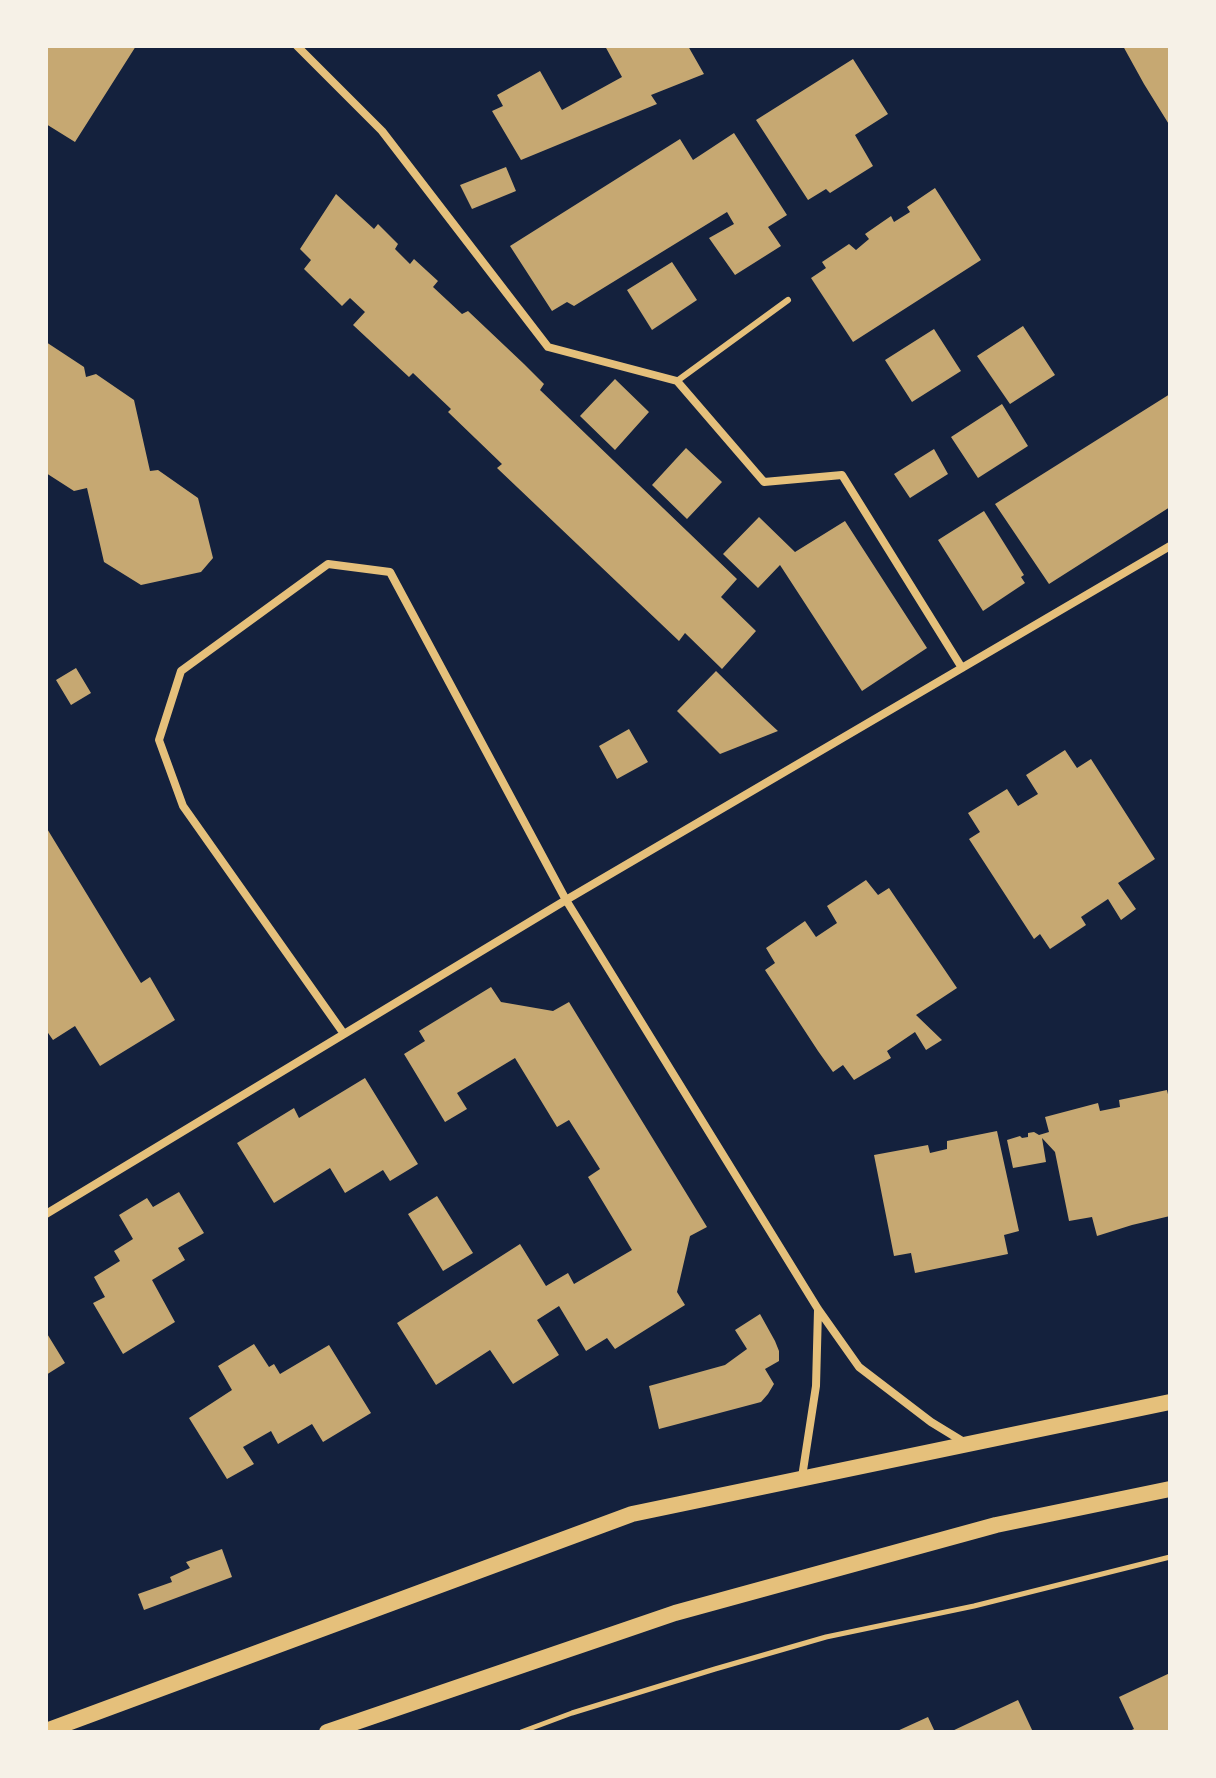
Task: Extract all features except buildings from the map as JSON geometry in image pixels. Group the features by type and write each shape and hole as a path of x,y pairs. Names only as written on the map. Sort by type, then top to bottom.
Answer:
{"main road":[{"path":"46,1731 632,1514 1170,1402"},
{"path":"327,1732 675,1613 996,1525 1170,1489"}],"street":[{"path":"297,46 382,131 548,347 677,381 764,482 842,475 962,668"},
{"path":"46,1214 566,900 1170,546"},
{"path":"344,1034 183,806 159,740 181,671 328,564 390,572 566,900 818,1309 859,1367 931,1422 967,1444"},
{"path":"802,1477 816,1386 818,1309"}],"lane":[{"path":"677,381 788,300"}],"path":[{"path":"521,1732 572,1713 826,1637 974,1606 1170,1557"}]}
